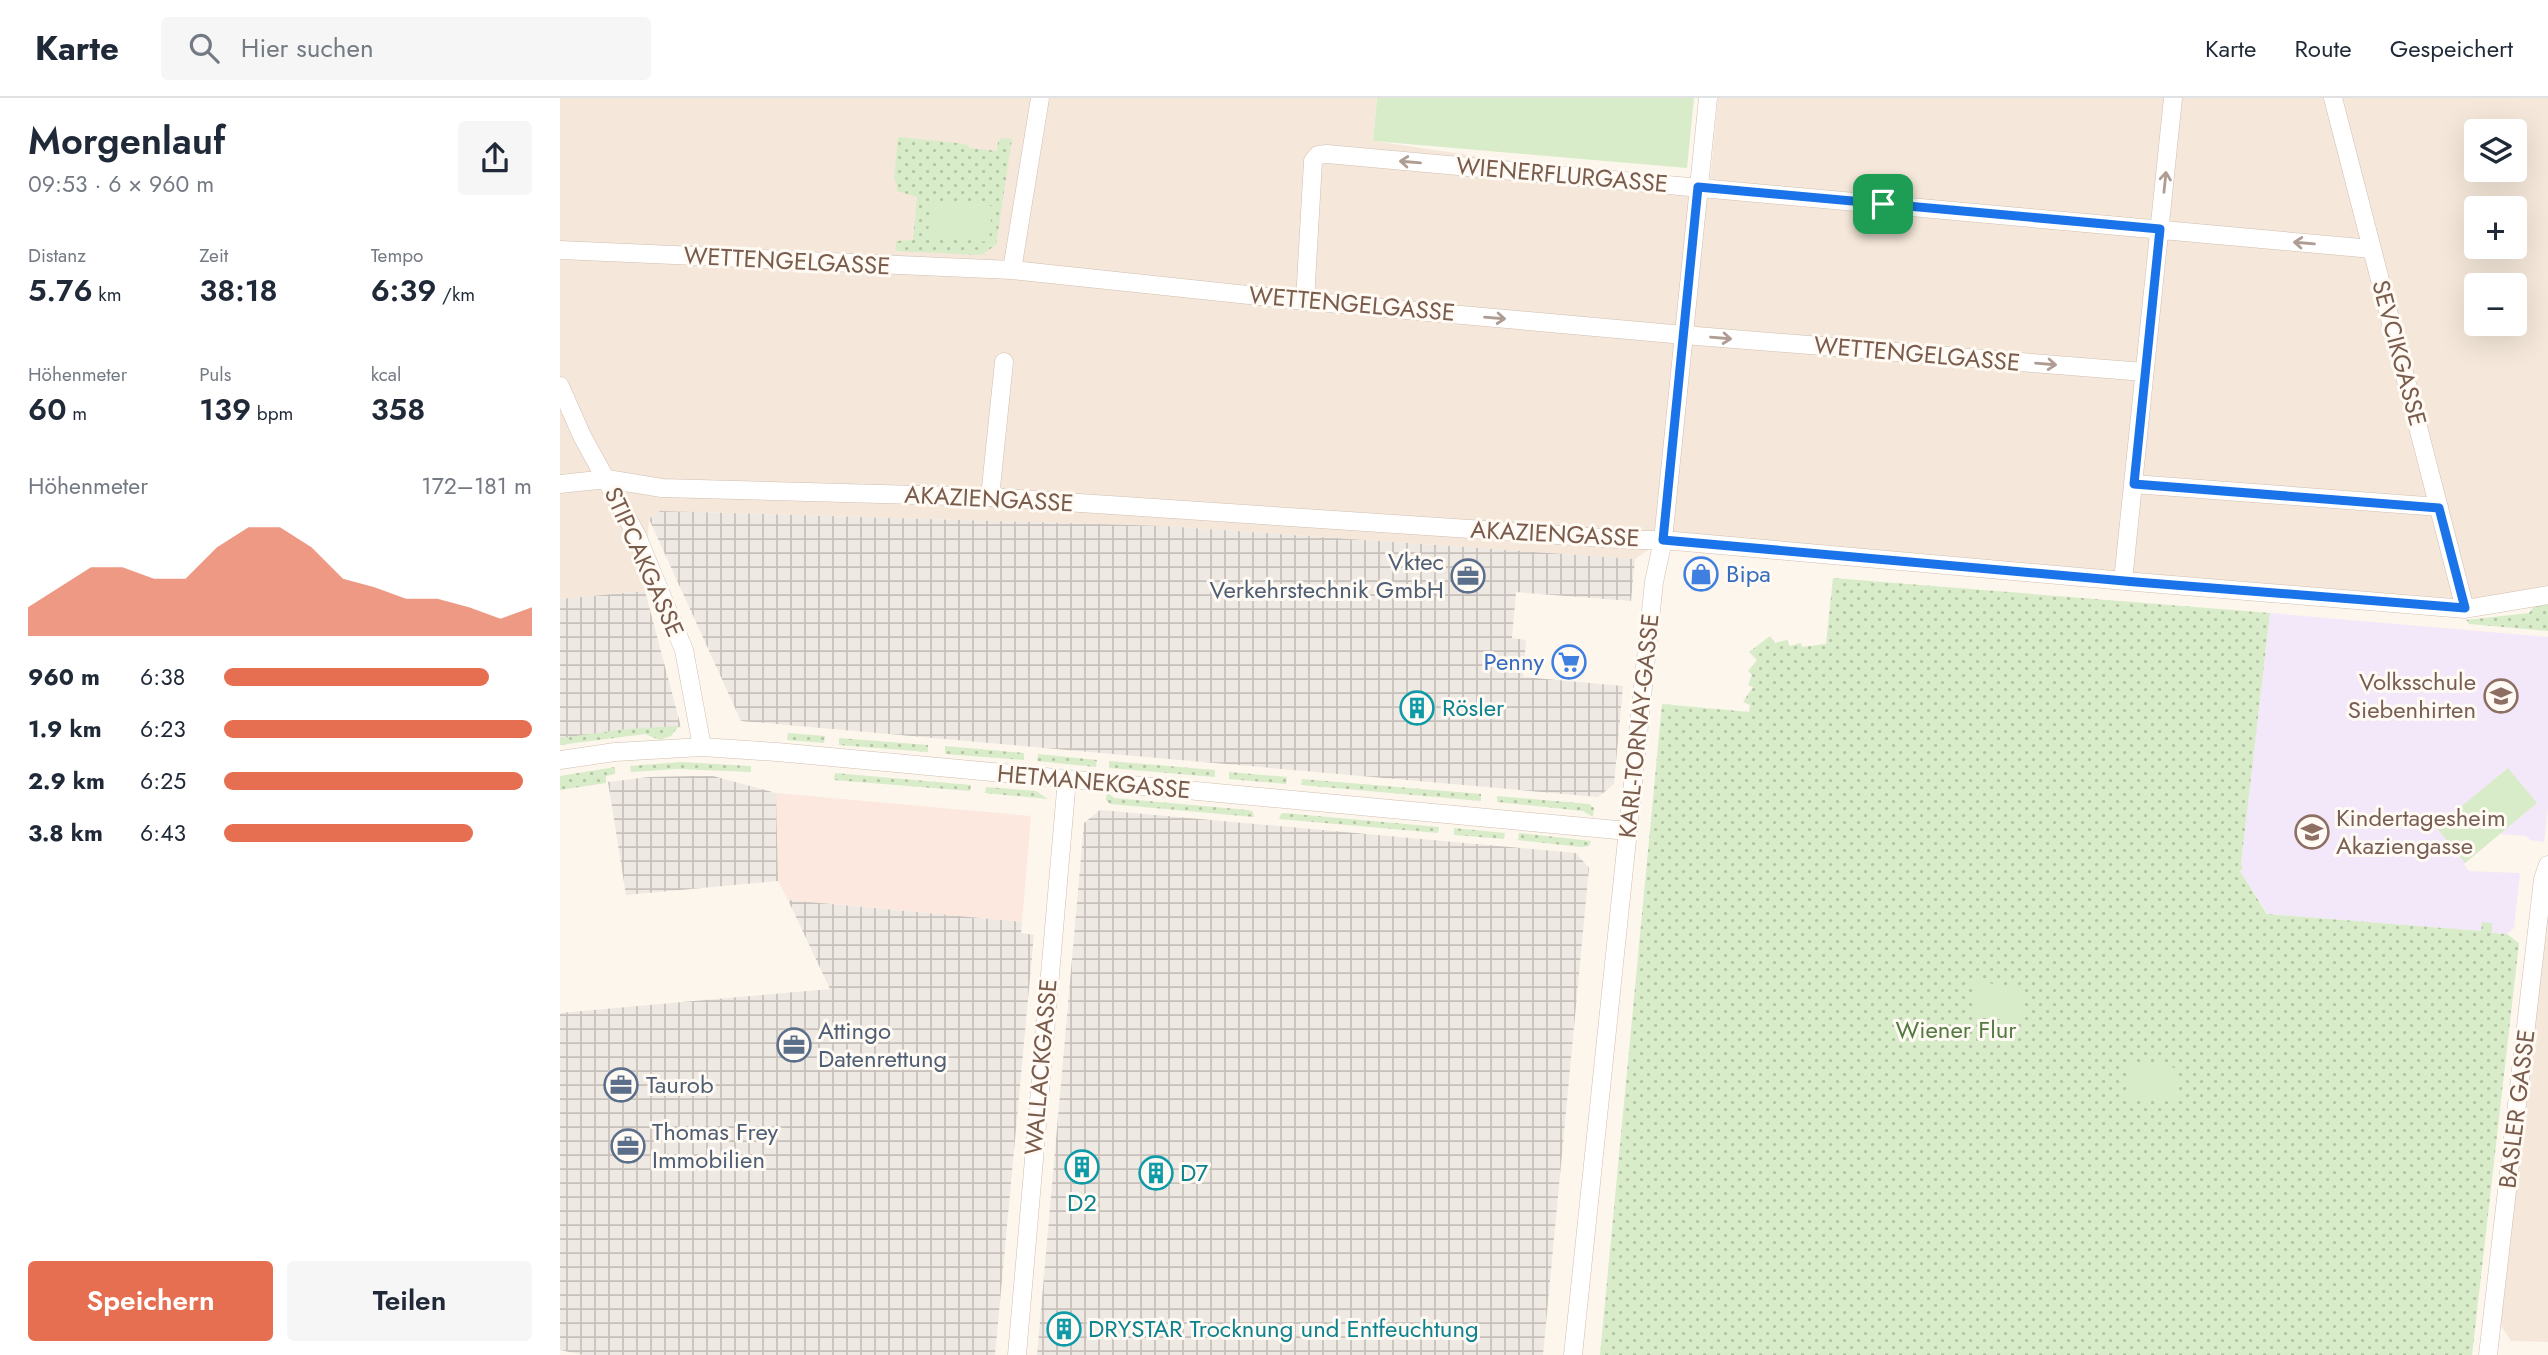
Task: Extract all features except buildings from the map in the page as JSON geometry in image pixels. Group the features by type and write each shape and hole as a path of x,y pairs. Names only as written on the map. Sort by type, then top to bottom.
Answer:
{"street":[{"path":"1012,270 1040,98"},
{"name":"KARL-TORNAY-GASSE","path":"1573,1355 1654,582 1663,540 1708,98"},
{"path":"2123,581 2174,98"},
{"name":"SEVCIKGASSE","path":"2333,98 2465,608"},
{"name":"WIENERFLURGASSE","path":"1305,301 1312,169 1313,161 1318,155 2372,249"},
{"name":"WETTENGELGASSE","path":"560,250 1012,270 1305,301 2144,372"},
{"path":"990,497 1004,362"},
{"name":"STIPCAKGASSE","path":"560,386 582,436 637,536 684,650 702,747"},
{"name":"AKAZIENGASSE","path":"560,484 607,479 662,488 990,497 1663,540 2465,608 2548,595"},
{"path":"2134,484 2439,508"},
{"name":"HETMANEKGASSE","path":"560,760 615,752 702,747 1628,831"},
{"name":"WALLACKGASSE","path":"1017,1355 1068,779"},
{"name":"BASLER GASSE","path":"2488,1355 2543,879 2548,864"}],"shaded area":[{"path":"560,98 1377,98 1373,141 1709,190 1718,98 2548,98 2548,595 2465,609 1663,540 1635,559 1164,526 660,511 649,519 645,591 560,599"},
{"path":"660,511 1164,526 1635,559 1631,601 1516,592 1512,638 1526,640 1523,677 1623,686 1614,784 1598,797 741,721 649,519"},
{"path":"645,591 681,727 560,739 560,599"},
{"path":"2270,613 2548,637 2548,808 2544,842 2530,840 2526,836 2499,834 2464,864 2469,871 2520,873 2514,928 2507,934 2491,933 2491,923 2482,923 2481,931 2268,914 2240,871 2243,869 2241,864"},
{"path":"713,776 776,793 778,881 626,895 608,782 649,777"},
{"path":"776,793 1031,816 1022,922 788,900 778,881"},
{"path":"1100,810 1576,853 1589,868 1543,1355 1037,1355 1084,823"},
{"path":"2548,865 2548,1342 2511,1341 2493,1314"},
{"path":"788,900 1022,922 1021,933 1034,935 995,1355 583,1355 560,1350 560,1013 830,989"}],"green space":[{"path":"1377,98 1694,98 1687,168 1373,141"},
{"path":"898,137 966,144 970,148 997,151 998,141 1002,138 1012,139 996,245 981,255 896,251 896,241 913,240 917,197 897,191 894,179"},
{"path":"931,200 992,206 989,242 928,236"},
{"name":"Wiener Flur","path":"1833,578 2270,613 2241,864 2243,869 2240,871 2267,914 2481,931 2482,922 2492,923 2492,933 2507,934 2519,943 2472,1355 1600,1355 1662,704 1749,712 1750,705 1743,702 1753,687 1748,685 1752,675 1748,671 1757,660 1749,652 1770,636 1775,643 1787,640 1790,646 1801,643 1802,647 1826,644"},
{"path":"2548,603 2548,631 2469,624 2466,620 2529,613 2535,605"},
{"path":"679,726 671,736 660,740 645,734 560,745 560,738 627,729"},
{"path":"788,733 825,736 824,743 787,740"},
{"path":"839,738 928,745 928,752 839,745"},
{"path":"945,746 1024,753 1024,760 945,754"},
{"path":"1038,754 1097,760 1096,767 1037,761"},
{"path":"1109,761 1215,770 1215,777 1109,768"},
{"path":"680,762 751,766 751,772 678,769 631,772 630,766"},
{"path":"615,767 615,774 606,776 606,783 560,790 560,776"},
{"path":"2508,768 2537,803 2465,863 2436,827"},
{"path":"1229,772 1287,777 1286,784 1229,779"},
{"path":"835,773 971,785 970,791 834,780"},
{"path":"1302,779 1481,794 1481,801 1301,785"},
{"path":"986,787 1036,791 1048,799 985,793"},
{"path":"1107,791 1114,798 1248,810 1253,812 1254,817 1110,804 1106,800"},
{"path":"1497,796 1589,804 1594,808 1593,817 1583,811 1497,802"},
{"path":"1284,813 1439,827 1438,833 1279,819"},
{"path":"1454,828 1505,833 1504,839 1454,835"},
{"path":"1519,833 1591,841 1589,846 1581,847 1518,840"},
{"path":"1976,982 2024,987 2021,1021 1973,1017"},
{"path":"2130,1063 2177,1068 2176,1081 2179,1081 2174,1102 2126,1097 2125,1084"}],"place":[{"name":"Bipa","path":"1701,574"},
{"name":"Vktec Verkehrstechnik GmbH","path":"1468,576"},
{"name":"Penny","path":"1569,662"},
{"name":"Volksschule Siebenhirten","path":"2501,696"},
{"name":"Rösler","path":"1417,708"},
{"name":"Kindertagesheim Akaziengasse","path":"2312,832"},
{"name":"Attingo Datenrettung","path":"794,1045"},
{"name":"Taurob","path":"621,1085"},
{"name":"Thomas Frey Immobilien","path":"628,1146"},
{"name":"D2","path":"1082,1167"},
{"name":"D7","path":"1156,1173"},
{"name":"DRYSTAR Trocknung und Entfeuchtung","path":"1064,1329"}],"route":[{"path":"1698,187 1883,204 2160,229 2134,484 2439,508 2465,608 1663,540 1698,187"}]}
